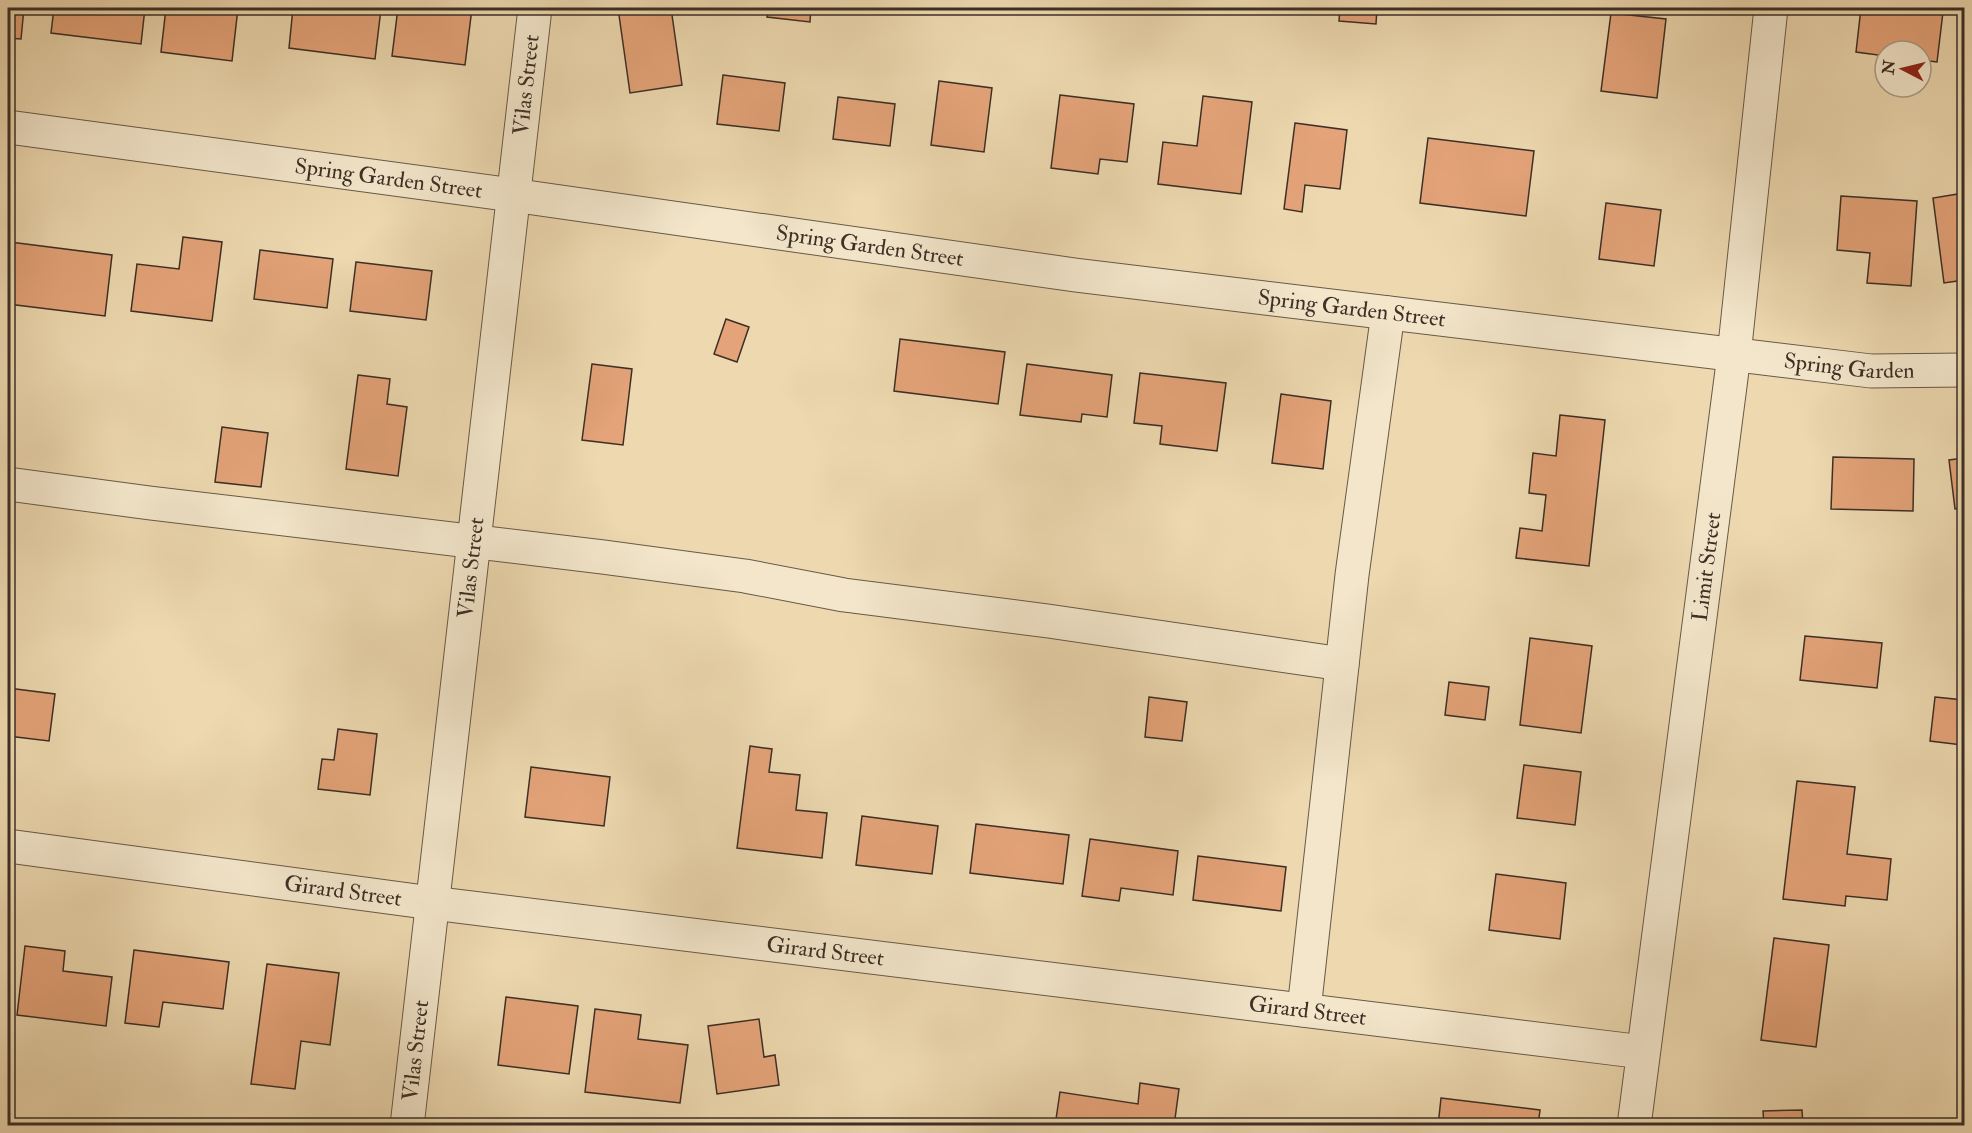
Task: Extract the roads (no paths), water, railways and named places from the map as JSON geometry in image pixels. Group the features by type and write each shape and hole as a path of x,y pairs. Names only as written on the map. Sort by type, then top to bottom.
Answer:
{"street":[{"name":"Vilas Street","path":"407,1125 535,8"},
{"name":"Limit Street","path":"1634,1125 1734,355 1771,8"},
{"name":"Spring Garden Street","path":"8,127 512,195 1075,275 1734,355"},
{"path":"1304,1010 1352,574 1388,313"},
{"name":"Spring Garden","path":"1734,355 1871,371 1965,370"},
{"path":"8,484 745,576 844,595 1048,621 1342,664"},
{"name":"Girard Street","path":"8,846 432,903 1643,1052"}]}
